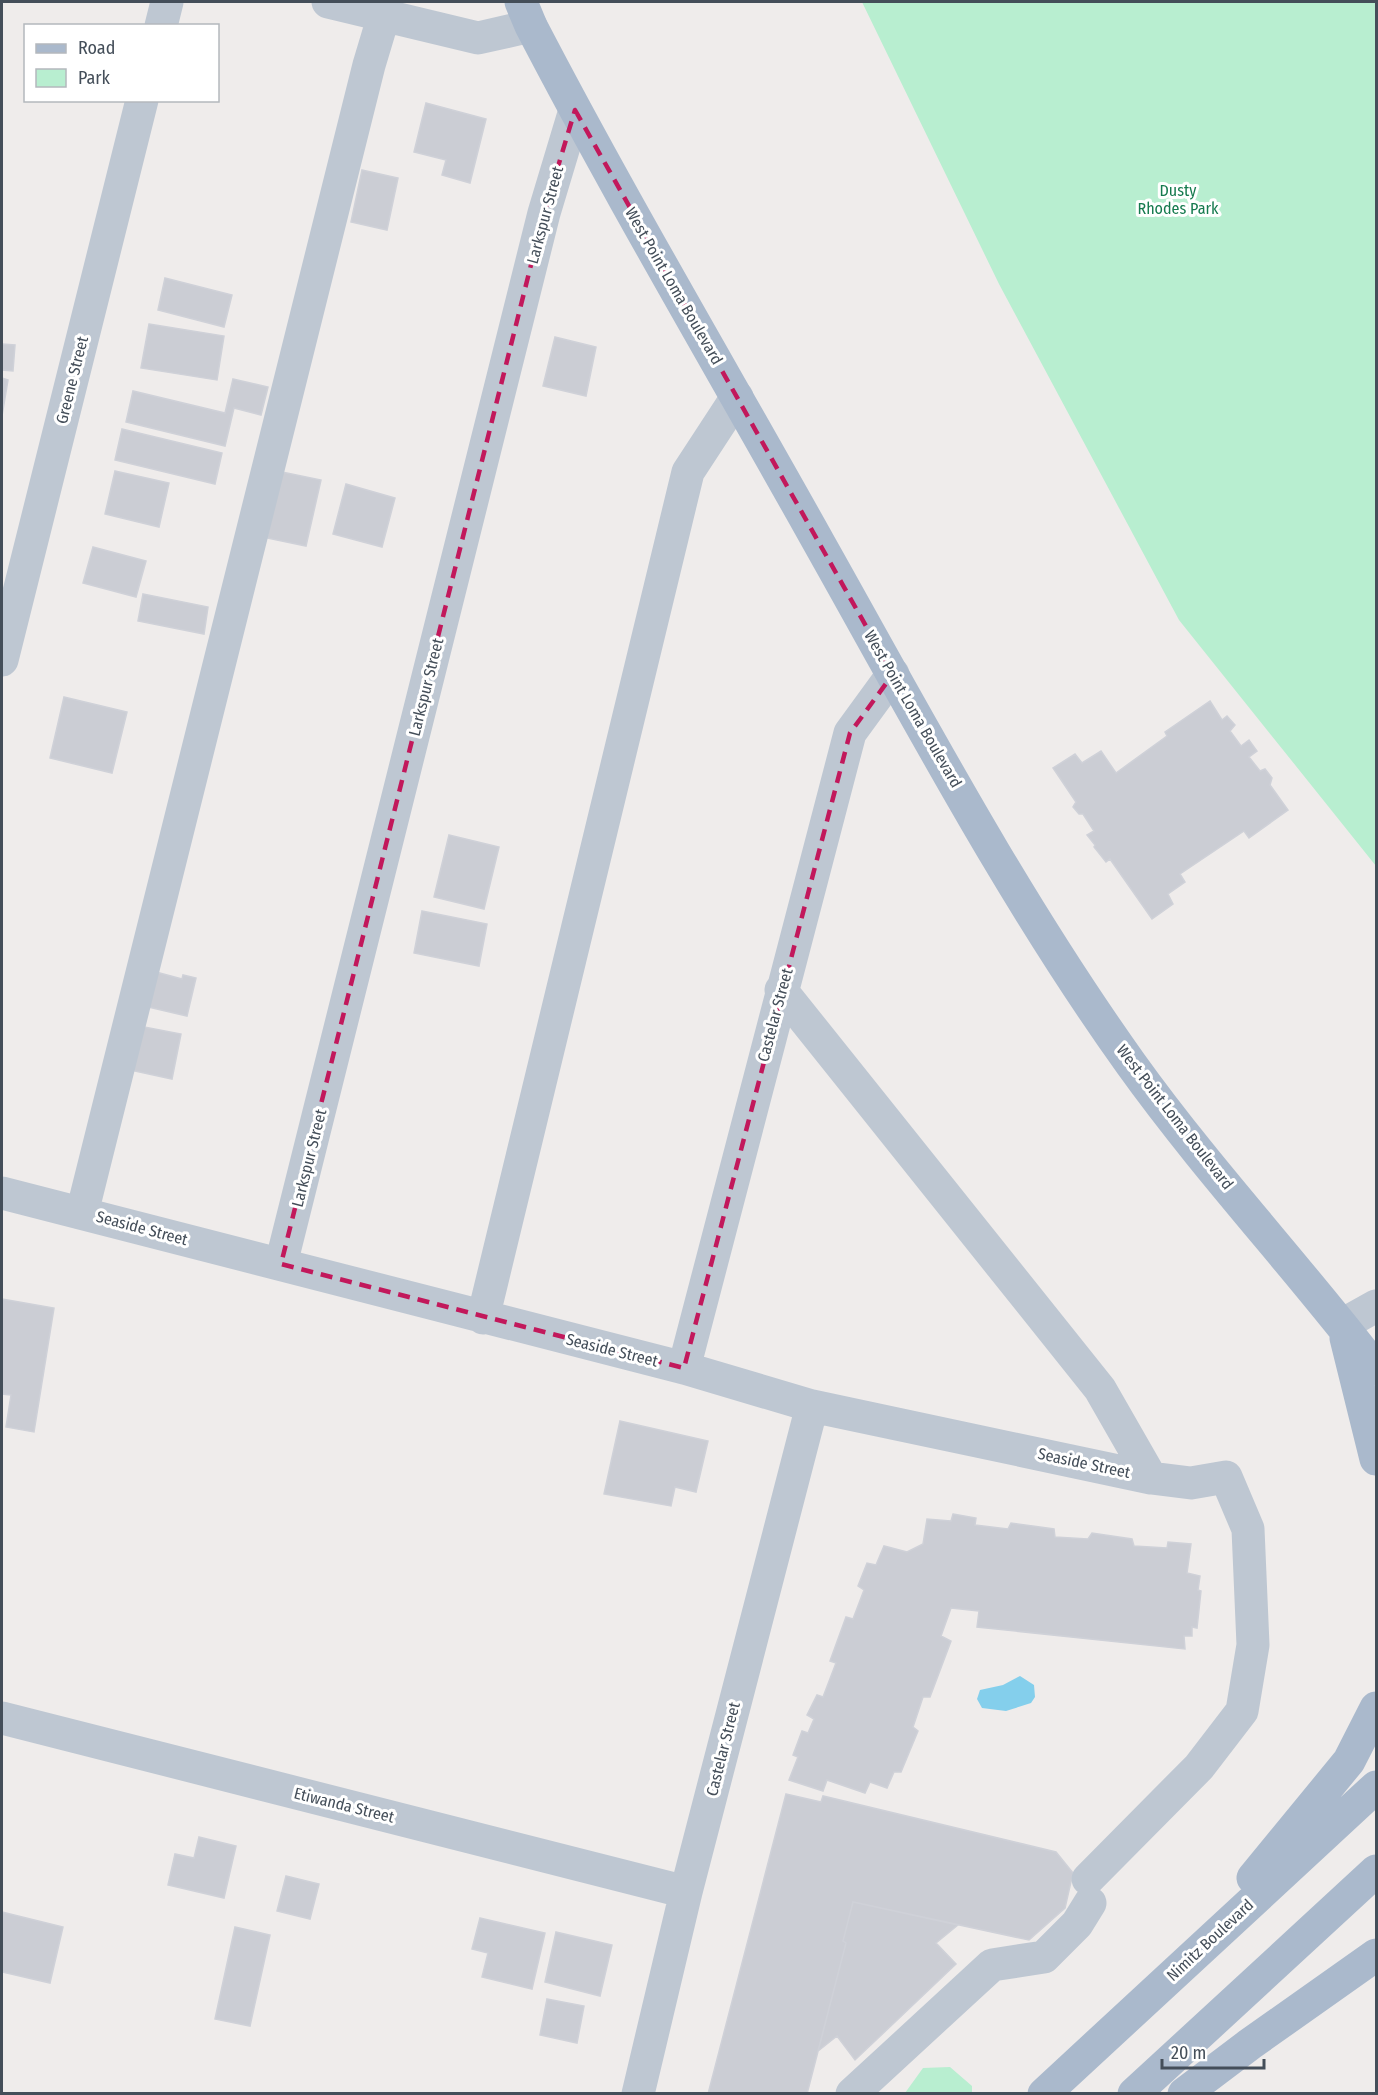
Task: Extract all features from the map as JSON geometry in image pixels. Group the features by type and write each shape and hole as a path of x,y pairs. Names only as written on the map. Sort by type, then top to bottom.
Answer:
{"main road":[{"name":"West Point Loma Boulevard","path":"526,14 575,110 893,674 1001,862 1064,966 1132,1065 1184,1132 1377,1369"},
{"path":"1342,1324 1377,1459"},
{"path":"1210,1939 1253,1877 1349,1761 1377,1708"},
{"name":"Nimitz Boulevard","path":"1044,2094 1377,1787"},
{"path":"1134,2094 1377,1871"},
{"path":"1184,2094 1250,2044 1377,1955"}],"street":[{"path":"162,24 167,2"},
{"path":"328,2 478,38 526,14"},
{"path":"82,1213 363,87 384,15"},
{"name":"Greene Street","path":"2,660 142,102"},
{"name":"Larkspur Street","path":"281,1264 544,213 575,110"},
{"path":"483,1318 688,472 737,397"},
{"name":"Castelar Street","path":"684,1368 850,733 893,674"},
{"path":"781,990 1100,1389 1151,1478"},
{"name":"Seaside Street","path":"2,1193 684,1368 813,1406 1151,1478 1191,1483 1226,1477 1248,1529 1253,1646 1242,1711 1199,1767 1089,1891 1077,1924 1044,1957 992,1965 852,2094"},
{"path":"1342,1324 1377,1306"},
{"name":"Castelar Street","path":"638,2094 686,1892 813,1406"},
{"name":"Etiwanda Street","path":"2,1718 686,1892"}],"highlighted area":[{"path":"575,110 893,674 850,733 684,1368 281,1264 544,213"}],"green space":[{"name":"Dusty Rhodes Park","path":"862,2 1376,2 1376,866 1179,620 999,284"},
{"path":"950,2067 972,2086 972,2093 905,2093 923,2068"}],"water":[{"path":"1020,1676 1034,1685 1035,1697 1031,1703 1006,1711 982,1708 977,1699 980,1690 1003,1685"}],"building":[{"path":"426,103 486,119 470,183 442,175 446,160 414,152"},
{"path":"362,170 398,178 387,230 351,222"},
{"path":"165,278 232,295 224,327 158,310"},
{"path":"149,324 224,336 217,380 141,368"},
{"path":"555,337 596,347 586,396 543,386"},
{"path":"2,344 15,345 13,371 2,370"},
{"path":"2,378 8,380 2,416"},
{"path":"233,379 268,387 261,415 234,408 225,446 126,422 133,391 225,413"},
{"path":"122,429 222,453 215,484 115,460"},
{"path":"115,471 169,483 159,527 105,514"},
{"path":"282,472 321,480 306,546 267,538"},
{"path":"346,484 395,498 382,547 333,534"},
{"path":"93,547 146,561 136,597 83,583"},
{"path":"143,594 208,607 204,634 138,621"},
{"path":"64,697 127,712 112,773 50,758"},
{"path":"1210,701 1222,720 1227,716 1235,725 1230,731 1241,746 1249,740 1257,751 1249,757 1260,771 1265,769 1272,778 1270,785 1288,810 1249,838 1244,831 1180,874 1185,882 1168,894 1173,904 1152,919 1110,859 1106,862 1094,847 1095,845 1087,835 1094,831 1083,814 1079,814 1073,807 1076,802 1053,768 1075,754 1082,763 1101,751 1116,773 1167,736 1165,732"},
{"path":"449,835 499,847 484,909 434,897"},
{"path":"422,911 487,924 479,966 414,953"},
{"path":"156,972 182,979 183,975 196,978 187,1016 148,1007"},
{"path":"139,1026 181,1034 172,1079 130,1070"},
{"path":"2,1299 54,1308 34,1432 6,1427 11,1395 2,1394"},
{"path":"620,1421 708,1441 696,1492 675,1487 671,1506 604,1494"},
{"path":"953,1514 976,1518 975,1525 1008,1529 1011,1523 1054,1529 1055,1537 1088,1539 1092,1533 1132,1539 1134,1546 1167,1548 1168,1542 1191,1544 1187,1573 1200,1576 1198,1590 1201,1591 1197,1628 1192,1627 1192,1636 1184,1636 1185,1649 977,1627 979,1611 951,1608 941,1636 951,1641 930,1697 923,1697 913,1727 918,1731 901,1772 894,1772 887,1788 870,1782 865,1793 827,1780 823,1791 789,1780 798,1757 793,1755 802,1731 808,1733 814,1719 807,1715 817,1695 823,1697 836,1663 830,1661 846,1617 853,1619 864,1590 858,1586 867,1563 876,1565 884,1546 907,1552 923,1544 927,1519 951,1521"},
{"path":"786,1794 821,1802 823,1796 1056,1852 1073,1873 1065,1908 1029,1940 853,1902 843,1941 846,1943 807,2094 708,2094"},
{"path":"199,1837 236,1846 224,1898 168,1885 175,1854 194,1858"},
{"path":"286,1876 319,1884 310,1919 277,1911"},
{"path":"853,1902 958,1925 936,1943 956,1964 855,2060 837,2036 818,2051 846,1943 843,1941"},
{"path":"2,1912 63,1927 50,1983 2,1972"},
{"path":"480,1918 545,1933 532,1989 482,1977 488,1953 472,1949"},
{"path":"235,1927 270,1935 250,2026 215,2019"},
{"path":"556,1932 612,1945 600,1996 545,1982"},
{"path":"547,1999 584,2006 577,2043 540,2035"}]}
